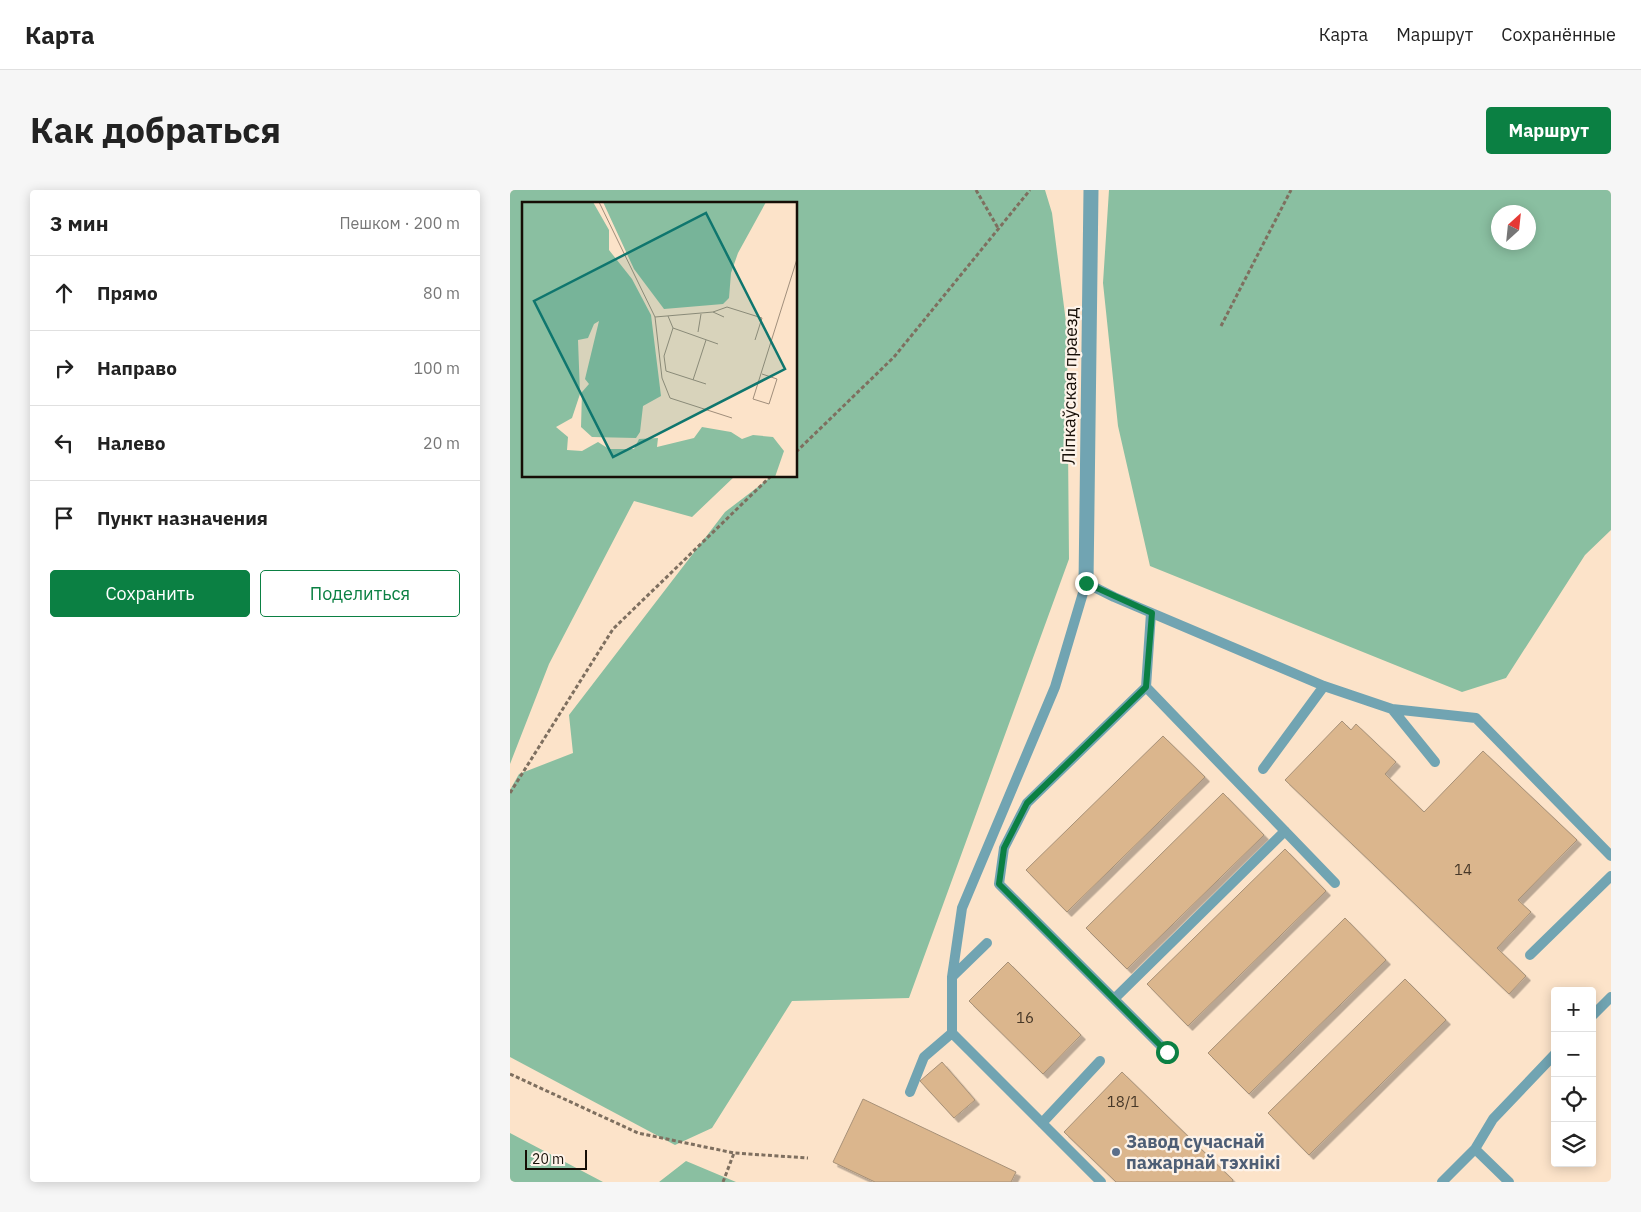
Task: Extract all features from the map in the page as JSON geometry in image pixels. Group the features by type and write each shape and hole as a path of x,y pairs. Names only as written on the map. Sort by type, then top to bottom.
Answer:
{"street":[{"name":"Ліпкаўская праезд","path":"1086,583 1091,190"}],"lane":[{"path":"1101,1182 952,1033 952,977 962,908 1055,687 1086,583 1324,686 1392,709 1476,718 1611,856"},
{"path":"1152,613 1146,687 1027,803 1004,848 999,884 1167,1052"},
{"path":"1263,769 1324,686"},
{"path":"1146,687 1335,883"},
{"path":"1392,709 1435,762"},
{"path":"1114,999 1285,831"},
{"path":"1530,955 1611,876"},
{"path":"952,977 987,943"},
{"path":"1596,1012 1611,997"},
{"path":"910,1092 924,1057 952,1033"},
{"path":"1442,1182 1475,1149 1493,1119 1551,1058"},
{"path":"1042,1123 1100,1061"},
{"path":"1475,1149 1509,1182"}],"path":[{"path":"976,190 998,229"},
{"path":"798,450 894,357 1030,190"},
{"path":"1221,326 1291,190"},
{"path":"510,793 613,629 769,478"},
{"path":"510,1074 638,1133 734,1153 808,1158"},
{"path":"723,1182 734,1153"}],"green space":[{"path":"510,190 1045,190 1052,213 1067,330 1069,559 909,998 792,1001 712,1128 675,1145 510,1057 510,790 519,774 573,753 569,715 725,512 769,478 798,478 798,202 522,202 522,478 733,478 692,517 634,501 549,664 510,764"},
{"path":"1109,190 1611,190 1611,530 1585,555 1506,678 1462,692 1150,566 1118,426 1103,283"},
{"path":"510,1133 603,1182 510,1182"},
{"path":"686,1161 736,1182 659,1182"}],"building":[{"path":"1342,721 1351,730 1356,724 1396,762 1385,774 1424,812 1483,751 1577,840 1518,900 1531,912 1497,948 1526,976 1509,994 1285,780"},
{"path":"1163,736 1205,777 1067,912 1026,870"},
{"path":"1223,793 1264,835 1127,969 1086,928"},
{"path":"1285,849 1326,891 1188,1026 1147,984"},
{"path":"1345,918 1386,960 1249,1094 1208,1053"},
{"path":"1008,962 1081,1035 1043,1074 969,1001"},
{"path":"1405,979 1446,1020 1309,1155 1268,1113"},
{"path":"942,1062 975,1100 954,1118 920,1081"},
{"path":"1122,1072 1233,1180 1232,1182 1116,1182 1064,1132"},
{"path":"863,1099 1016,1172 1011,1182 875,1182 833,1162"}],"place":[{"name":"Завод сучаснай пажарнай тэхнікі","path":"1116,1152"}],"route":[{"path":"1086,583 1152,613 1146,687 1027,803 1004,848 999,884 1167,1052"}]}
